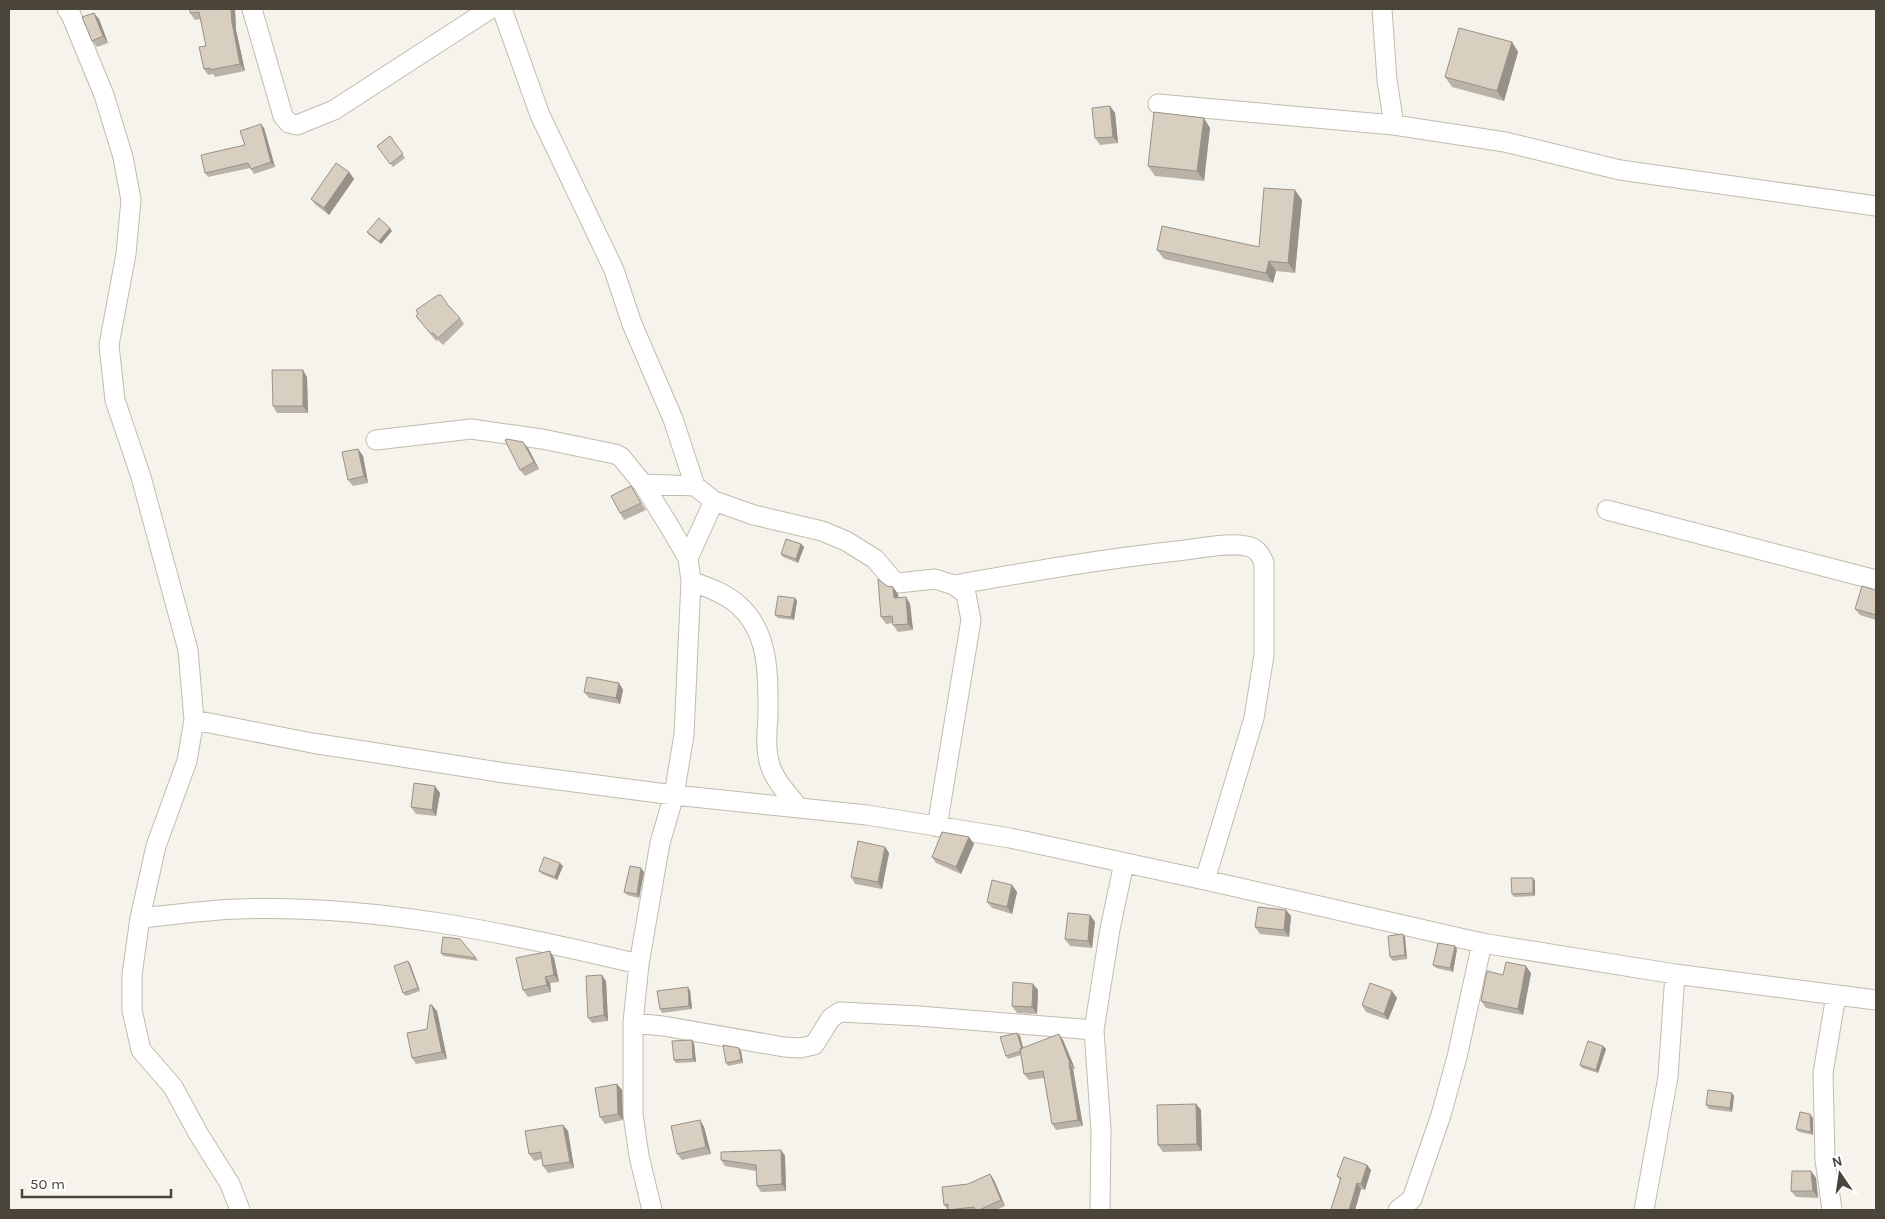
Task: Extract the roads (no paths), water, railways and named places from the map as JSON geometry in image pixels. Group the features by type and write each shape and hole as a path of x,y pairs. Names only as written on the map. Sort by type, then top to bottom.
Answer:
{"street":[{"path":"66,9 71,15 104,96 122,157 131,200 126,254 109,345 115,400 141,477 188,650 194,720 187,761 156,846 140,918 132,975 132,1010 141,1050 173,1087 198,1133 230,1184 240,1210"},
{"path":"252,9 283,116 289,123 297,125 334,110 490,9"},
{"path":"502,9 540,115 614,270 632,324 672,419 695,486 714,501 754,515 822,531 846,541 875,559 892,580 898,583 935,579 954,584 1130,556 1219,546 1247,546 1261,555 1264,563 1264,655 1254,718 1204,880"},
{"path":"1382,9 1387,80 1394,126"},
{"path":"1158,104 1394,126 1505,142 1620,170 1876,206"},
{"path":"376,440 471,429 542,439 615,454 621,457 642,484 688,558 691,581 684,734 674,795 660,843 639,964 633,1022 633,1114 639,1156 652,1210"},
{"path":"642,484 695,486"},
{"path":"688,558 714,501"},
{"path":"1607,510 1876,580"},
{"path":"691,581 720,593 735,602 750,617 764,644 768,670 767,749 770,766 798,807"},
{"path":"937,827 971,620 966,594 954,584"},
{"path":"194,720 312,743 505,773 674,795 867,815 1010,838 1482,943 1675,974 1876,1000"},
{"path":"1100,1210 1101,1130 1094,1030 1110,930 1124,863"},
{"path":"140,918 238,909 332,911 433,922 533,939 639,964"},
{"path":"1407,1207 1441,1115 1457,1057 1482,943"},
{"path":"1644,1210 1668,1077 1675,974"},
{"path":"1832,1210 1825,1160 1823,1073 1836,995"},
{"path":"633,1022 800,1048 814,1045 831,1018 840,1012 919,1016 1094,1030"}]}
